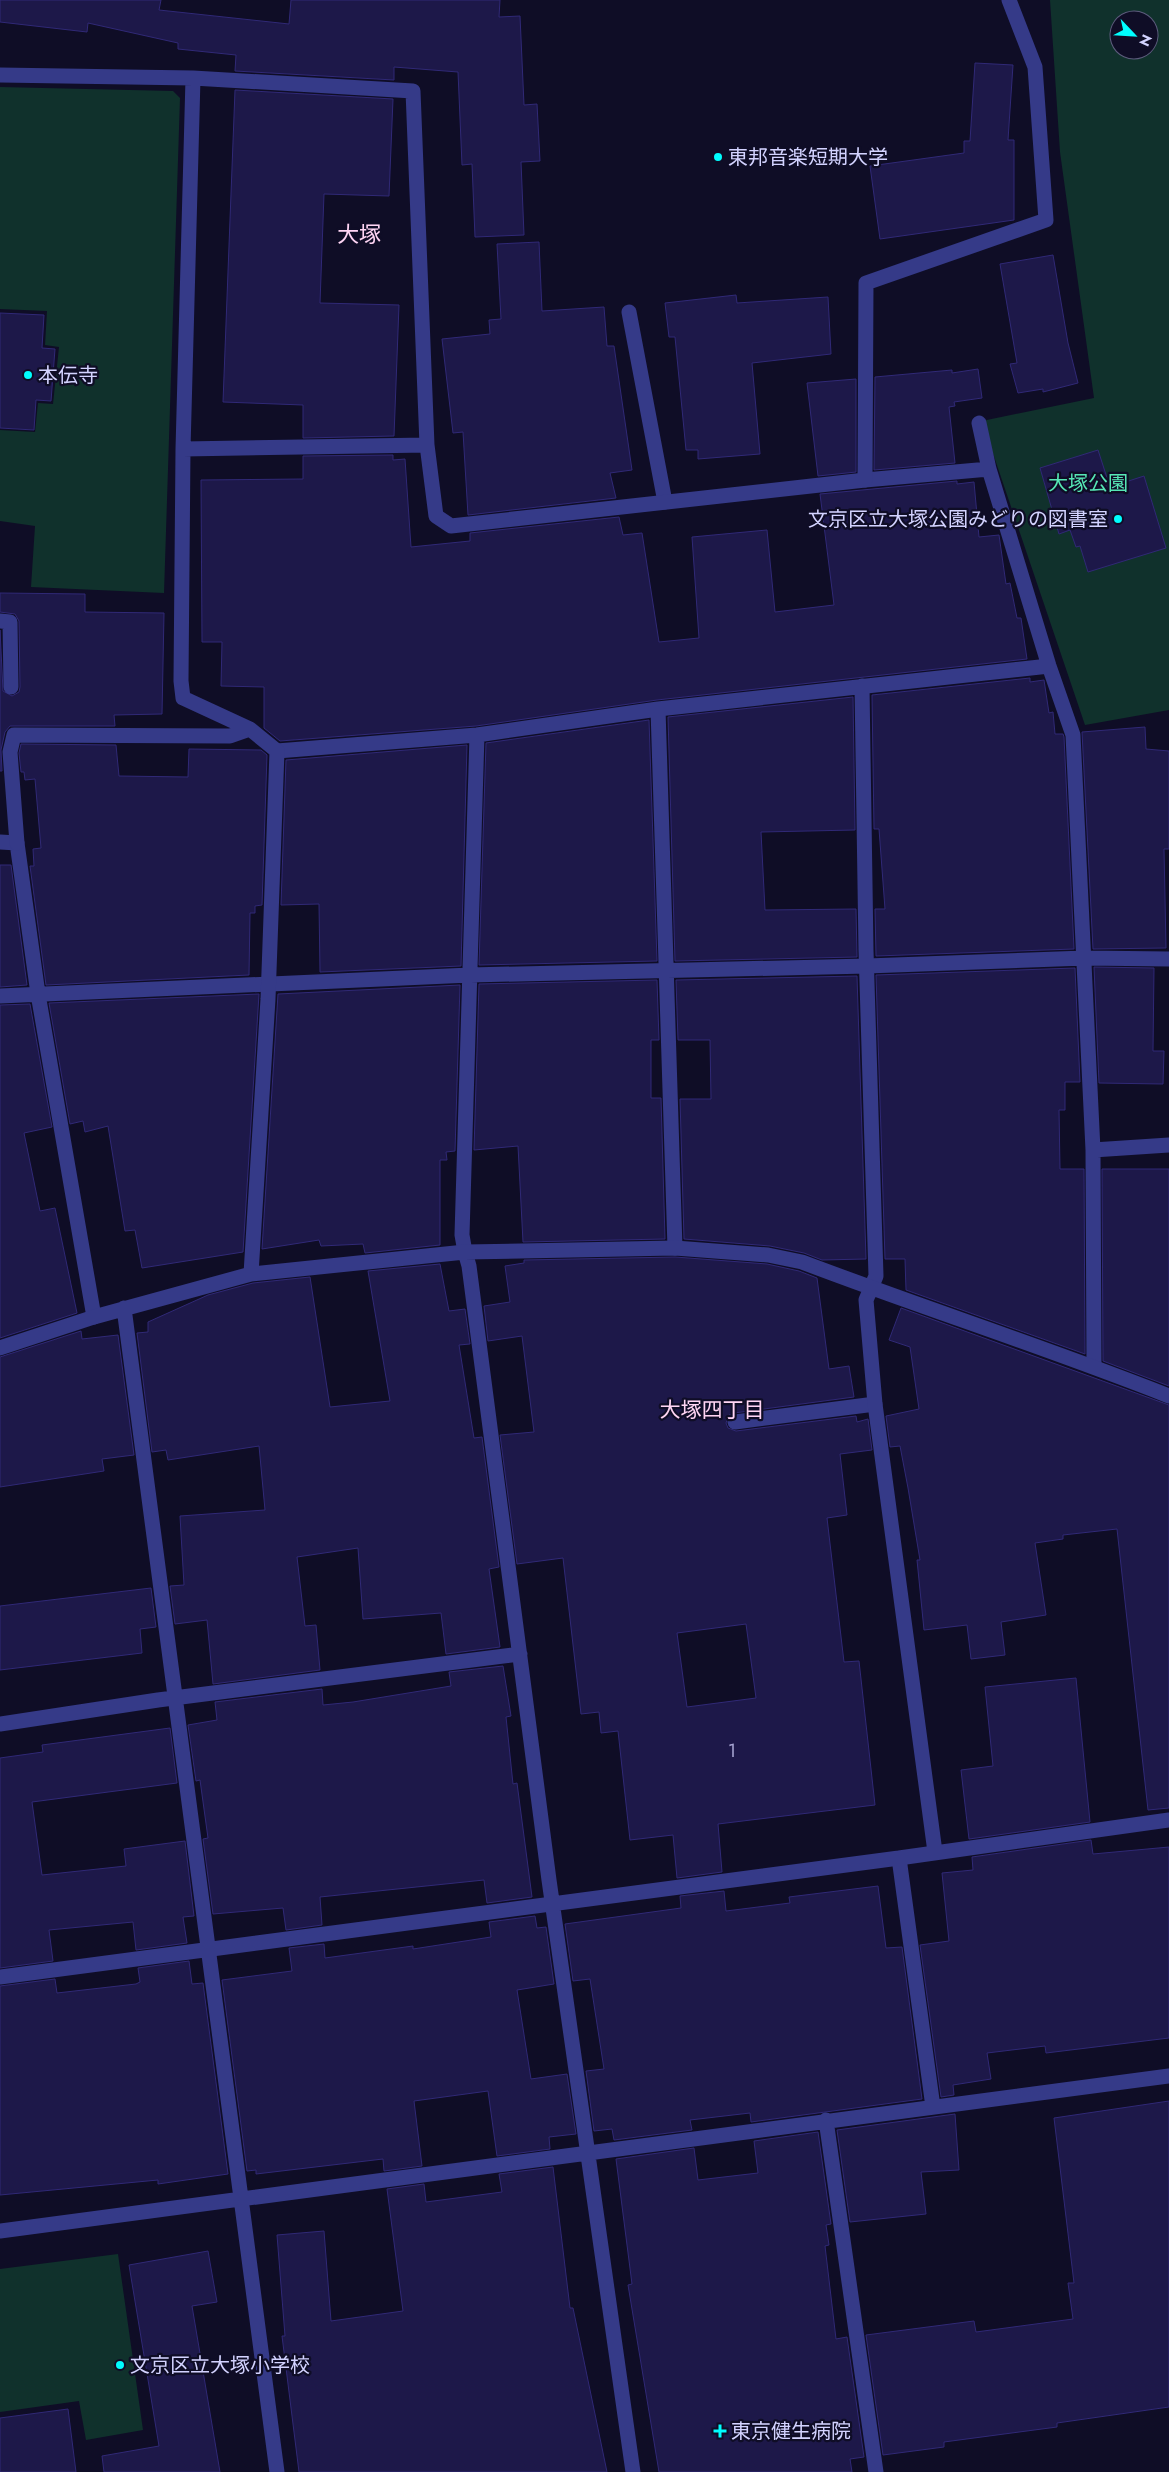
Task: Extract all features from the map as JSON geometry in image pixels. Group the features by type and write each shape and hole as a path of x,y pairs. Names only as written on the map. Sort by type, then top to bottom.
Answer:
{"street":[{"path":"865,480 866,283 1046,220 1035,67 1009,0"},
{"path":"0,75 193,78 413,92 427,446 436,516 451,526 865,480 989,469"},
{"path":"193,78 183,449 181,681 183,698 250,729 277,751 477,735 658,709 1049,666"},
{"path":"629,312 664,502"},
{"path":"978,423 989,469 1049,666 1073,735 1093,1150 1094,1366"},
{"path":"183,449 427,446"},
{"path":"0,621 10,622 11,687"},
{"path":"862,686 867,966 876,1276 866,1300 875,1404 935,1852"},
{"path":"658,709 675,1248"},
{"path":"94,1317 38,994 17,843 10,752 14,735 230,736 250,729"},
{"path":"477,735 462,1235 469,1266 586,2154 633,2472"},
{"path":"251,1274 268,984 277,751"},
{"path":"0,842 17,843"},
{"path":"0,996 470,975 867,966 1085,958 1169,959"},
{"path":"1093,1150 1169,1146"},
{"path":"0,1348 124,1308 251,1274 465,1252 675,1248 768,1255 802,1262 1094,1366 1169,1396"},
{"path":"124,1308 242,2197 276,2472"},
{"path":"735,1422 875,1404"},
{"path":"0,1724 175,1698 520,1654"},
{"path":"0,1976 899,1858 1169,1820"},
{"path":"899,1858 933,2107"},
{"path":"0,2231 242,2197 586,2154 826,2120 1169,2076"},
{"path":"826,2120 876,2472"}],"green space":[{"name":"大塚公園","path":"1050,0 1169,0 1169,710 1085,725 982,421 1094,398 1060,152"},
{"path":"0,87 173,91 180,98 164,593 31,587 35,526 0,521 0,430 35,432 38,403 53,404 59,347 45,345 47,311 0,309"},
{"path":"118,2254 143,2430 86,2440 79,2401 0,2412 0,2269"}],"building":[{"path":"0,0 161,0 159,10 289,24 291,0 500,0 499,17 520,16 524,105 537,104 540,161 521,162 524,235 475,237 472,164 462,165 458,72 394,67 394,80 235,71 236,55 178,49 178,43 88,23 87,32 0,22"},
{"path":"975,63 1013,65 1008,140 1014,140 1014,220 880,239 870,166 964,153 964,141 970,141"},
{"path":"235,90 393,99 389,196 324,194 320,303 399,305 394,436 303,438 303,405 223,402"},
{"path":"539,242 542,311 604,307 607,346 614,346 632,470 610,473 616,498 468,515 463,432 453,433 442,339 490,334 489,320 501,319 497,244"},
{"path":"1053,255 1068,343 1078,383 1043,392 1043,389 1018,393 1010,364 1017,363 1000,264"},
{"path":"736,295 737,303 828,297 831,354 752,363 760,454 698,459 698,450 686,450 675,337 669,337 665,303"},
{"name":"本伝寺","path":"0,313 44,315 42,348 55,349 51,401 36,400 34,430 0,428"},
{"path":"978,369 982,398 954,402 955,406 949,407 955,463 874,470 875,377 952,370 952,373"},
{"path":"856,379 856,472 818,476 807,383"},
{"path":"1098,450 1110,487 1144,476 1166,548 1088,572 1080,546 1076,547 1070,530 1059,534 1040,468"},
{"path":"393,455 393,460 405,459 411,547 470,541 470,533 619,517 623,535 642,533 659,642 699,638 692,537 767,530 775,612 834,605 820,494 957,481 957,484 974,482 979,537 999,535 1006,584 1010,583 1017,618 1021,618 1027,659 657,700 476,726 280,741 264,728 264,687 221,686 222,642 202,642 201,480 303,479 303,456"},
{"path":"0,593 85,594 85,612 164,613 162,714 114,715 115,726 10,726 5,732 1,750 2,771 0,771 0,630 3,691 12,696 19,692 20,687 19,621 15,614 0,612"},
{"path":"1030,678 1030,682 1044,680 1049,713 1053,712 1055,734 1063,734 1064,737 1074,949 876,956 875,909 885,909 879,829 874,829 872,695"},
{"path":"853,697 855,830 761,832 765,910 856,909 857,957 675,961 668,717"},
{"path":"649,720 657,961 479,965 486,743"},
{"path":"1145,727 1146,749 1169,751 1169,849 1164,849 1166,948 1093,949 1082,732"},
{"path":"21,744 116,745 119,776 188,777 189,749 261,750 267,755 262,905 255,906 255,913 250,913 249,975 46,985 30,866 34,866 33,849 41,848 35,779 25,780 24,772 21,772 19,753"},
{"path":"467,745 461,966 320,972 319,904 281,905 286,760"},
{"path":"0,865 11,865 27,985 0,987"},
{"path":"1094,967 1154,968 1153,1051 1164,1051 1163,1084 1099,1083"},
{"path":"1075,968 1080,1082 1065,1082 1065,1110 1059,1110 1060,1169 1084,1169 1085,1354 906,1290 905,1259 885,1259 876,975"},
{"path":"857,976 866,1259 822,1260 804,1253 770,1246 684,1239 680,1099 711,1099 710,1040 678,1040 676,980"},
{"path":"657,980 659,1040 651,1040 651,1098 661,1098 665,1239 523,1242 518,1146 474,1150 479,984"},
{"path":"460,985 455,1151 446,1152 447,1160 440,1160 440,1245 365,1253 363,1244 321,1246 319,1240 262,1249 278,994"},
{"path":"259,994 243,1252 142,1268 135,1230 125,1231 108,1126 85,1132 83,1121 70,1124 49,1003"},
{"path":"30,1004 52,1127 24,1133 40,1211 55,1208 77,1313 0,1338 0,1005"},
{"path":"1102,1169 1169,1169 1169,1386 1103,1361"},
{"path":"675,1257 767,1264 799,1271 817,1278 829,1369 849,1366 854,1397 734,1413 729,1415 726,1423 728,1428 736,1431 856,1416 857,1422 868,1419 872,1450 840,1454 847,1515 827,1518 844,1662 859,1661 875,1805 718,1824 722,1872 677,1878 673,1835 630,1840 618,1731 601,1733 599,1712 581,1714 563,1558 517,1564 500,1435 534,1432 522,1336 488,1341 484,1306 510,1302 505,1266 524,1263 524,1260","holes":["746,1624 756,1698 687,1707 677,1633"]},
{"path":"440,1264 449,1311 465,1309 470,1344 459,1345 474,1438 482,1437 499,1567 489,1569 500,1647 446,1654 441,1613 363,1619 358,1548 297,1557 305,1626 316,1625 320,1670 213,1684 207,1620 175,1624 170,1586 184,1585 180,1516 265,1510 259,1446 168,1460 166,1450 152,1452 137,1333 148,1332 148,1322 208,1295 253,1283 310,1277 330,1407 390,1401 368,1271"},
{"path":"901,1308 1169,1405 1169,1808 1148,1810 1117,1529 1063,1535 1063,1539 1035,1543 1046,1615 1001,1622 1005,1655 971,1659 967,1625 924,1630 917,1560 920,1560 908,1488 900,1446 890,1447 886,1416 919,1409 910,1347 889,1340"},
{"path":"81,1331 82,1339 118,1335 134,1455 102,1459 104,1471 0,1487 0,1357"},
{"path":"151,1588 156,1627 140,1629 142,1653 0,1670 0,1606"},
{"path":"503,1666 511,1716 506,1717 513,1784 517,1783 532,1897 487,1903 484,1880 320,1897 322,1925 286,1930 283,1908 213,1914 203,1839 208,1838 200,1780 196,1781 188,1725 217,1720 215,1702 322,1689 323,1705 353,1702 451,1686 449,1672"},
{"path":"1076,1678 1090,1822 969,1839 961,1770 993,1766 985,1687"},
{"path":"170,1728 177,1783 32,1802 42,1875 126,1866 124,1849 185,1841 194,1916 183,1917 187,1943 136,1950 133,1922 49,1930 53,1961 0,1968 0,1758 43,1752 42,1745"},
{"path":"1091,1840 1093,1854 1169,1847 1169,2038 1046,2053 1045,2046 987,2053 991,2079 953,2085 954,2095 941,2097 920,1945 949,1941 942,1873 973,1870 972,1857"},
{"path":"878,1886 886,1948 902,1947 922,2099 751,2122 750,2113 690,2120 692,2130 614,2140 612,2129 594,2131 586,2071 604,2069 590,1979 573,1981 565,1924 681,1908 680,1896 724,1891 726,1911 790,1903 789,1897"},
{"path":"535,1916 537,1928 546,1927 554,1984 517,1990 531,2079 567,2074 576,2134 549,2137 550,2149 497,2156 488,2091 414,2101 422,2166 384,2171 383,2159 256,2174 256,2170 247,2171 222,1980 292,1971 289,1948 324,1944 325,1958 413,1946 413,1949 491,1937 489,1922"},
{"path":"189,1961 192,1984 203,1983 228,2174 158,2184 158,2180 0,2195 0,1986 55,1979 57,1993 136,1984 140,1982 138,1968"},
{"path":"1169,2101 1169,2407 1057,2423 1057,2427 944,2442 944,2447 883,2455 866,2335 974,2321 976,2332 1073,2319 1068,2283 1074,2283 1054,2118"},
{"path":"955,2114 959,2170 921,2172 926,2214 850,2222 837,2130"},
{"path":"818,2132 831,2224 826,2225 829,2245 825,2246 836,2339 847,2337 864,2457 850,2459 852,2472 659,2472 628,2285 632,2284 616,2159 694,2148 698,2180 758,2173 754,2141"},
{"path":"553,2167 570,2308 573,2308 607,2472 299,2472 282,2336 285,2336 277,2235 324,2231 331,2321 403,2311 387,2189 424,2184 426,2202 502,2192 499,2174"},
{"path":"208,2251 217,2302 192,2306 220,2472 104,2472 102,2456 159,2446 129,2265"},
{"path":"68,2409 76,2472 0,2472 0,2418"}],"place":[{"name":"東邦音楽短期大学","path":"718,157"},
{"name":"本伝寺","path":"28,375"},
{"name":"文京区立大塚公園みどりの図書室","path":"1118,519"},
{"name":"文京区立大塚小学校","path":"120,2365"},
{"name":"東京健生病院","path":"720,2431"}],"district":[{"name":"大塚","path":"359,234"},
{"name":"大塚四丁目","path":"712,1410"}]}
